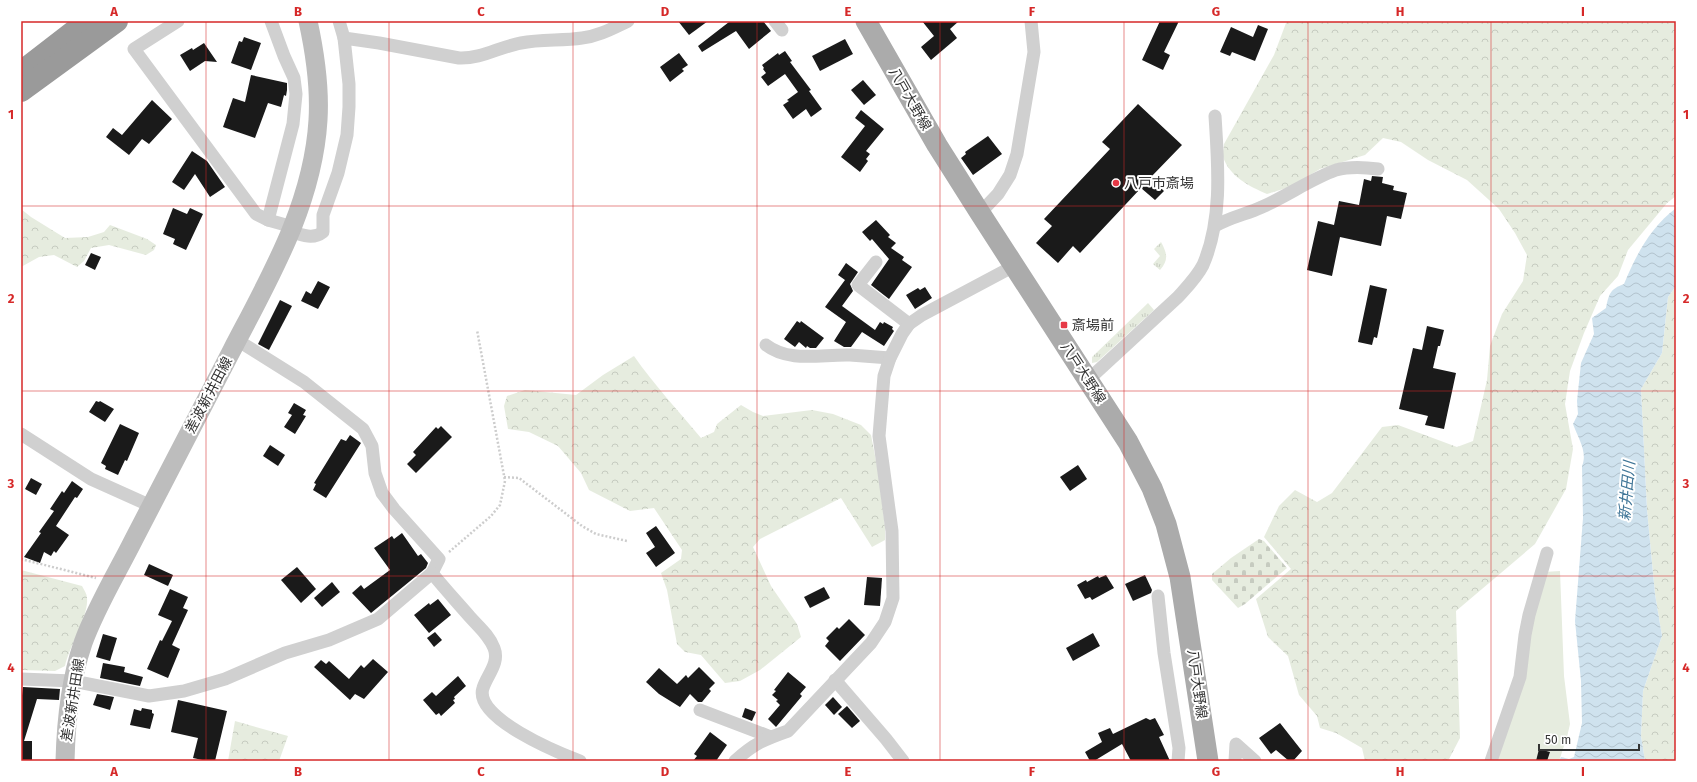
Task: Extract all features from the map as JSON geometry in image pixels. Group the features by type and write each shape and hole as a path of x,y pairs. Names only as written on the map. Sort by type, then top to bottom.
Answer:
{"highway":[{"path":"21,91 117,21"},
{"path":"21,72 86,22"}],"main road":[{"name":"差波新井田線","path":"65,761 68,713 73,681 84,641 112,582 260,296 292,229 307,183 314,151 318,120 318,84 314,48 308,21"},
{"name":"八戸大野線","path":"866,21 937,145 1128,442 1152,488 1166,524 1180,576 1208,761"}],"street":[{"path":"178,21 134,49 256,214 312,237 318,236 323,232 323,215 338,174 347,135 349,84 344,38 339,21"},
{"path":"268,220 293,124 296,94 294,78 271,21"},
{"path":"344,38 458,58 471,58 523,42 582,38 598,34 628,21"},
{"path":"980,213 998,194 1010,175 1017,154 1034,52 1031,21"},
{"path":"1088,380 1178,297 1192,282 1203,265 1215,226 1218,169 1215,116"},
{"path":"1215,226 1277,200 1337,170 1362,166 1378,169"},
{"path":"876,262 858,285 908,324"},
{"path":"735,761 750,747 788,731 871,642 885,622 892,598 892,531 879,436 884,376 890,358 908,324 1014,266"},
{"path":"21,679 73,681 149,696 184,691 225,679 285,653 329,640 369,623 378,618 432,573 439,559 394,509 382,493 375,473 372,446 363,429 304,382 237,340"},
{"path":"766,345 773,351 794,356 811,357 848,355 890,358"},
{"path":"21,434 91,479 151,506"},
{"path":"1490,761 1520,677 1529,615 1548,553"},
{"path":"432,573 488,637 495,650 493,670 482,689 483,698 489,708 498,718 528,738 578,761"},
{"path":"1158,596 1164,652 1179,748 1178,761"},
{"path":"835,680 903,761"},
{"path":"700,710 771,737"},
{"path":"1235,761 1236,744 1255,761"}],"path":[{"path":"439,559 450,552 491,516 500,505 503,493 504,477 477,330"},
{"path":"504,477 519,478 582,526 596,534 627,541"},
{"path":"21,558 112,582"}],"green space":[{"path":"1288,21 1676,21 1676,196 1667,203 1628,250 1618,276 1600,296 1584,333 1570,371 1565,404 1573,449 1566,489 1535,544 1456,611 1460,738 1448,761 1365,761 1362,748 1336,733 1320,728 1317,716 1299,695 1288,656 1268,637 1256,599 1291,569 1264,537 1279,506 1295,490 1317,502 1332,493 1382,427 1398,425 1457,447 1473,441 1487,380 1490,346 1502,314 1523,281 1527,255 1499,209 1467,180 1428,160 1401,142 1383,138 1365,155 1320,169 1290,187 1267,194 1247,184 1235,175 1226,164 1223,157 1224,144 1274,55"},
{"path":"21,209 65,238 88,237 104,232 110,225 147,239 156,245 154,250 146,255 109,245 91,248 84,261 77,267 54,255 39,257 21,267"},
{"path":"1161,242 1165,250 1166,260 1160,270 1153,264 1160,256 1154,249"},
{"path":"1676,286 1676,761 1645,761 1641,736 1643,691 1662,636 1655,594 1647,510 1641,389 1662,353 1668,297"},
{"path":"1148,303 1154,310 1097,362 1092,363 1092,357"},
{"path":"634,356 701,438 714,432 717,424 741,405 763,416 812,410 833,414 861,425 871,435 878,471 885,526 885,540 872,547 841,498 760,539 753,547 771,586 797,624 801,637 760,670 740,681 725,683 701,655 685,652 677,644 667,590 661,573 681,559 682,550 654,508 630,511 589,490 581,473 558,446 529,432 508,429 504,406 507,396 525,390 576,395 603,375"},
{"path":"1259,539 1264,541 1287,568 1245,604 1238,608 1212,580 1212,574 1231,558"},
{"path":"21,570 82,586 86,595 87,605 85,613 65,666 55,671 21,670"},
{"path":"1560,571 1564,676 1570,724 1559,761 1495,761 1531,632 1544,572"},
{"path":"235,721 288,736 279,761 228,761"}],"water":[{"name":"新井田川","path":"1676,208 1676,286 1668,297 1662,353 1641,389 1647,510 1655,594 1662,636 1643,691 1641,736 1645,761 1559,761 1561,757 1569,759 1574,757 1582,723 1581,681 1575,621 1583,518 1582,466 1584,456 1582,445 1573,424 1578,414 1577,401 1581,363 1594,334 1592,318 1606,308 1611,293 1613,290 1624,284 1639,252 1651,233"}],"building":[{"path":"678,21 708,21 689,35"},
{"path":"728,21 763,21 771,31 749,49 736,31 702,52 698,46 729,22"},
{"path":"922,21 959,21 950,29 957,38 931,60 921,47 934,36"},
{"path":"1160,21 1179,21 1164,52 1170,55 1163,70 1142,60"},
{"path":"1258,25 1268,29 1255,61 1232,52 1230,56 1220,52 1231,27 1253,37"},
{"path":"244,37 261,43 251,70 231,63 239,41 242,42"},
{"path":"845,39 853,54 820,71 812,56"},
{"path":"204,43 217,62 205,61 190,71 180,55 192,48 193,50"},
{"path":"785,51 792,61 790,62 811,90 809,91 822,109 811,117 806,109 793,119 783,105 798,92 785,74 768,86 761,77 766,73 762,65 778,53 779,55"},
{"path":"679,53 688,65 682,69 684,71 670,82 660,67"},
{"path":"251,75 287,83 286,96 284,95 281,107 268,103 255,138 223,127 233,98 245,102"},
{"path":"863,80 876,95 864,105 851,90"},
{"path":"152,100 172,119 149,144 142,139 129,155 106,137 113,128 122,135"},
{"name":"八戸市斎場","path":"1138,104 1182,145 1150,178 1164,191 1155,200 1141,188 1080,253 1073,246 1058,263 1036,243 1052,226 1044,219 1110,149 1102,142"},
{"path":"861,110 884,129 866,151 870,154 866,159 868,161 860,172 841,157 865,126 855,118"},
{"path":"988,136 1002,154 973,175 961,158 966,154 965,152"},
{"path":"192,151 207,161 225,187 210,197 195,174 184,190 172,182"},
{"path":"1372,176 1383,177 1382,183 1394,186 1393,190 1407,193 1401,219 1387,216 1381,246 1340,237 1332,276 1307,270 1318,221 1334,225 1339,201 1359,205 1364,179 1371,181"},
{"path":"173,208 187,214 190,208 203,214 186,250 173,244 175,239 163,234"},
{"path":"876,220 890,235 888,237 896,243 891,248 904,257 902,260 912,267 889,299 871,285 889,259 872,239 870,241 862,232"},
{"path":"91,253 101,257 95,270 85,265"},
{"path":"846,263 858,272 850,284 853,291 842,306 875,330 880,322 883,324 884,322 893,327 892,329 894,331 884,346 862,332 851,347 844,347 834,341 846,322 825,307 845,280 838,275"},
{"path":"318,281 330,287 318,309 301,301 306,291 311,294"},
{"path":"1370,285 1387,289 1377,338 1374,337 1372,345 1358,342"},
{"path":"925,287 932,298 915,309 906,295 918,288 920,290"},
{"path":"280,300 292,306 269,350 258,344"},
{"path":"797,321 800,323 801,321 824,338 816,348 810,348 807,346 806,348 799,342 795,347 784,339"},
{"path":"1427,326 1444,330 1440,346 1438,346 1433,368 1456,373 1444,429 1425,425 1428,416 1399,409 1413,348 1422,350"},
{"path":"96,401 100,401 114,409 105,422 89,412"},
{"path":"294,403 306,410 303,415 306,416 295,434 284,427 292,415 288,413"},
{"path":"120,424 139,433 127,461 125,460 118,475 105,469 106,466 101,463"},
{"path":"441,426 452,437 416,473 407,464 416,455 413,452 436,427 438,429"},
{"path":"350,435 361,443 326,498 313,490 316,484 314,483 341,439 346,441"},
{"path":"270,445 285,455 278,466 263,456"},
{"path":"1078,465 1087,479 1070,491 1060,477"},
{"path":"31,478 42,484 36,495 25,489"},
{"path":"72,481 83,489 77,498 75,497 56,526 69,535 56,553 54,551 51,556 44,552 40,563 24,557 54,511 50,509 62,491 64,493"},
{"path":"656,526 675,553 656,567 646,553 655,547 646,533"},
{"path":"402,533 418,556 421,554 428,563 426,568 371,613 352,593 361,585 364,589 390,570 374,548 392,536 394,539"},
{"path":"149,564 173,575 168,586 144,575"},
{"path":"297,567 316,589 301,603 281,580"},
{"path":"1106,575 1114,588 1092,600 1090,597 1085,599 1077,585 1086,580 1087,582 1098,576 1099,578"},
{"path":"1145,575 1152,590 1151,593 1133,601 1125,584"},
{"path":"867,577 882,578 880,606 864,605"},
{"path":"332,582 340,592 322,607 314,598"},
{"path":"824,587 830,598 810,608 804,597"},
{"path":"170,589 188,597 183,608 188,610 172,645 180,649 168,678 147,669 160,640 162,641 172,621 158,615"},
{"path":"438,599 451,615 429,633 414,615 429,603 430,605"},
{"path":"849,619 865,635 840,661 825,646 829,641 826,638 837,627 839,629"},
{"path":"435,632 442,640 434,647 427,638"},
{"path":"1093,633 1100,646 1073,661 1066,648"},
{"path":"103,634 117,638 110,661 96,657"},
{"path":"373,659 388,672 364,699 355,694 350,700 314,667 321,660 326,664 329,661 349,679 361,665 364,668"},
{"path":"103,663 125,667 124,672 143,677 140,686 100,678"},
{"path":"699,667 715,683 709,689 711,691 702,702 698,702 690,694 680,707 659,694 646,682 659,668 677,684 686,675 688,678"},
{"path":"788,672 806,687 800,694 802,696 776,727 768,719 780,705 776,701 778,700 772,695 776,691 774,690"},
{"path":"458,676 466,686 454,697 455,699 453,700 455,703 441,716 439,713 436,715 423,700 432,692 436,696"},
{"path":"23,687 60,689 59,700 37,699 24,741 32,741 32,761 21,761 21,704"},
{"path":"97,694 114,697 110,710 93,705"},
{"path":"833,697 842,707 834,715 825,705"},
{"path":"178,700 227,711 215,761 193,758 198,738 171,732"},
{"path":"847,706 860,721 852,728 838,714"},
{"path":"142,708 152,710 152,713 154,714 150,729 130,725 134,709 141,711"},
{"path":"745,708 756,712 752,721 742,717"},
{"path":"1146,718 1150,720 1155,718 1164,735 1159,737 1170,761 1131,761 1122,744 1094,761 1090,761 1085,752 1102,742 1098,733 1110,728 1113,734"},
{"path":"1280,723 1302,751 1293,761 1289,761 1276,750 1271,754 1259,738"},
{"path":"710,732 727,745 716,761 693,761 697,756 694,754"},
{"path":"1539,749 1550,752 1547,761 1536,761"}],"place":[{"name":"八戸市斎場","path":"1116,183"},
{"name":"斎場前","path":"1064,325"}]}
